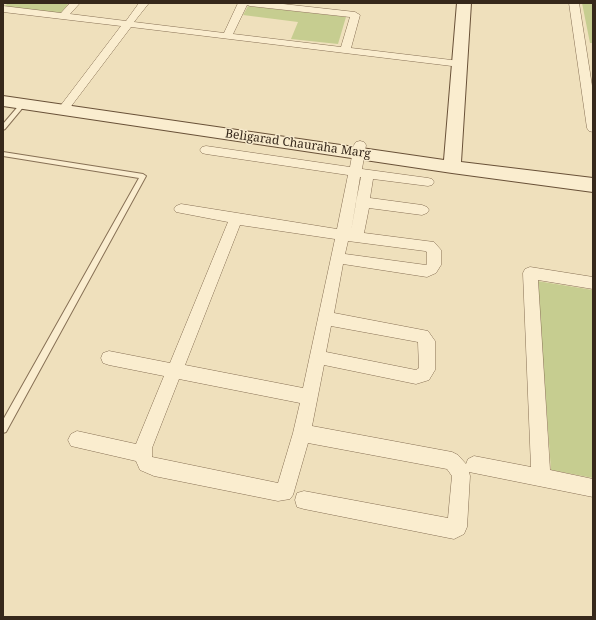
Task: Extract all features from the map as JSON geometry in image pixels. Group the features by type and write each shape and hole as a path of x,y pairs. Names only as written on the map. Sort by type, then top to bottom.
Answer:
{"street":[{"path":"64,16 75,3"},
{"path":"3,93 65,106 144,3"},
{"path":"227,36 244,3"},
{"path":"250,3 355,15 345,50"},
{"path":"464,3 453,162 593,175"},
{"path":"574,3 582,47 593,128"},
{"path":"3,9 460,64"},
{"path":"582,47 593,48"},
{"name":"Beligarad Chauraha Marg","path":"3,101 23,104 65,106 453,162 593,185"},
{"path":"236,219 142,454 146,464 154,467 283,492 286,488 302,433 337,258 350,235 362,202 359,149"},
{"path":"206,150 428,182"},
{"path":"350,235 361,173"},
{"path":"362,202 422,210"},
{"path":"181,209 236,219 429,246 434,250 434,264 431,269 423,271 337,258"},
{"path":"541,478 530,273 593,283"},
{"path":"317,357 416,376 423,375 427,370 427,341 423,336 325,318"},
{"path":"109,358 309,397"},
{"path":"302,433 452,461 458,467 461,476 457,527 454,529 304,500"},
{"path":"77,440 142,454"},
{"path":"474,465 593,488"}],"lane":[{"path":"3,128 23,104"},
{"path":"3,154 142,176 3,428"}],"green space":[{"path":"8,3 69,3 60,14 4,7"},
{"path":"582,3 593,3 593,43 590,43"},
{"path":"248,6 346,17 338,44 291,39 298,22 243,15"},
{"path":"537,281 593,290 593,478 551,470"}]}
